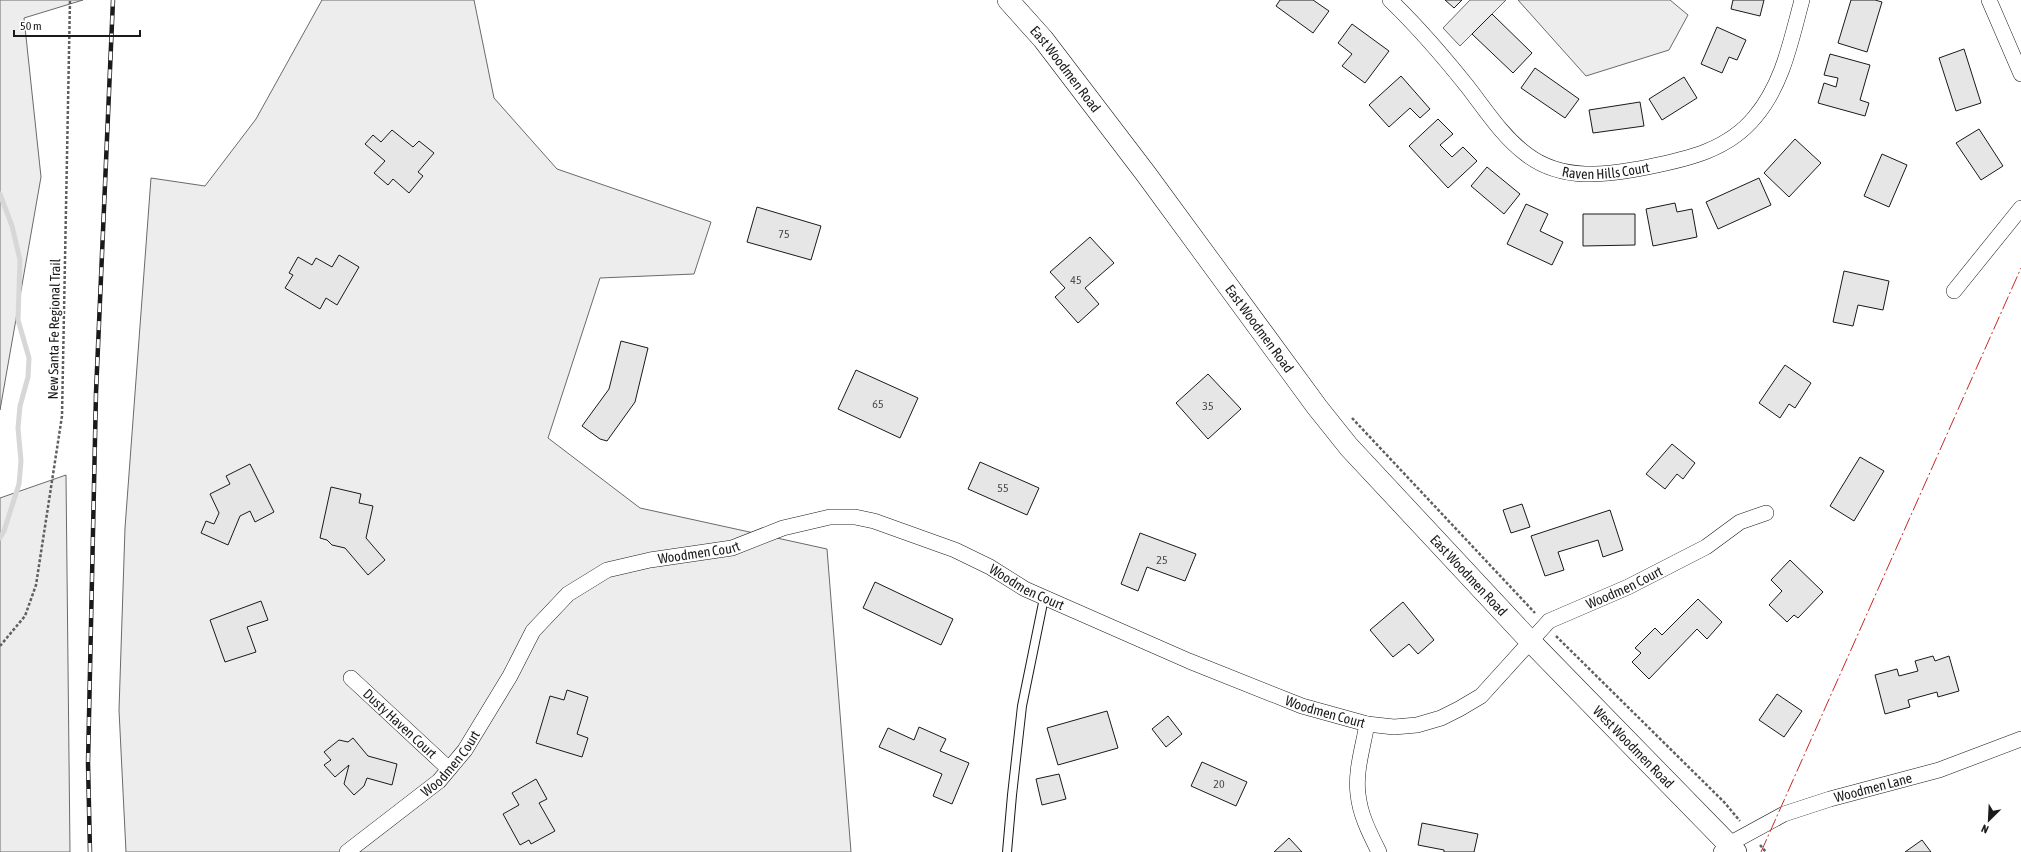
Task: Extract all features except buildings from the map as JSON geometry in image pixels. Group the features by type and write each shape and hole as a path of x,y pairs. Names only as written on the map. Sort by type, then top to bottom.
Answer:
{"main road":[{"name":"East Woodmen Road","path":"1008,0 1043,39 1146,174 1317,407 1349,447 1531,642"},
{"name":"West Woodmen Road","path":"1531,642 1729,849"}],"street":[{"name":"Raven Hills Court","path":"1390,0 1438,49 1507,136 1526,155 1544,165 1558,170 1588,175 1616,173 1688,159 1714,149 1733,137 1755,117 1773,90 1785,63 1802,0"},
{"path":"1988,0 2021,74"},
{"path":"1954,291 2021,208"},
{"name":"Woodmen Court","path":"347,852 439,781 465,750 510,676 533,631 568,594 607,570 650,560 732,548 784,528 841,516 874,521 955,550 990,567 1024,589 1188,661 1302,706 1367,724 1394,727 1417,725 1441,718 1459,709 1481,696 1549,621 1628,587 1706,547 1740,522 1766,513"},
{"name":"Dusty Haven Court","path":"351,678 449,769"},
{"path":"1367,724 1357,778 1358,795 1368,829 1378,852"},
{"name":"Woodmen Lane","path":"1729,849 1750,833 1784,814 1830,799 1940,770 2021,739"}],"lane":[{"path":"1007,852 1022,706 1044,598"}],"path":[{"name":"New Santa Fe Regional Trail","path":"0,646 25,616 36,585 62,416 70,0"},
{"path":"1346,412 1545,625 1724,802 1766,852"}],"shaded area":[{"path":"0,0 83,0 24,18 41,177 0,410"},
{"path":"322,0 474,0 494,98 557,169 711,222 694,274 600,278 548,438 640,508 827,549 851,852 126,852 119,710 125,528 151,178 205,186 256,119"},
{"path":"1470,0 1506,0 1460,46 1443,28"},
{"path":"1518,0 1670,0 1688,15 1669,50 1586,76"},
{"path":"66,475 70,852 0,852 0,498"}],"waterway":[{"path":"0,194 12,226 20,260 18,320 29,358 28,377 20,406 18,428 21,461 19,484 4,531 0,538"}],"railway":[{"path":"90,852 88,763 96,393 113,0"}],"power":[{"path":"1761,852 2021,268"}]}
